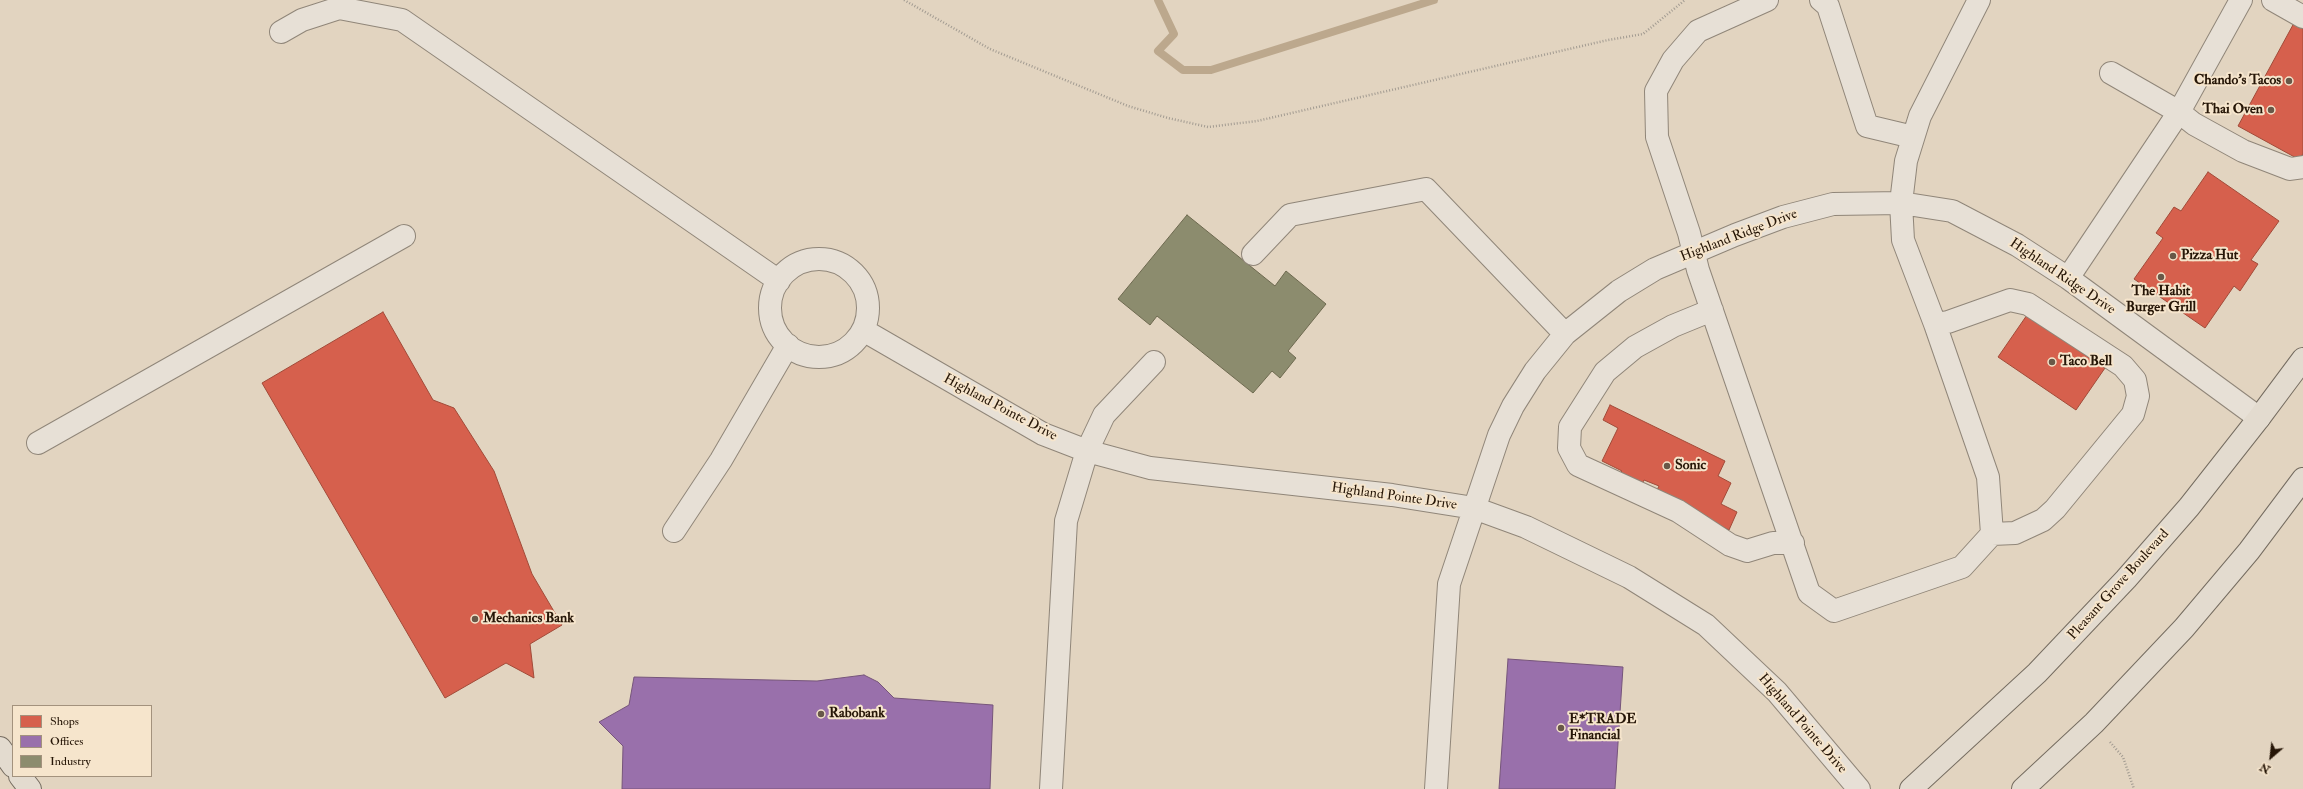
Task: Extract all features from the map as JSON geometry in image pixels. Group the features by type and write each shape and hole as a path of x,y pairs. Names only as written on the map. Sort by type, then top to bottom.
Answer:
{"main road":[{"name":"Pleasant Grove Boulevard","path":"1911,789 2037,673 2100,607 2189,507 2260,418 2303,359"},
{"path":"2023,789 2094,723 2184,628 2249,551 2303,479"},
{"path":"0,748 12,765"},
{"path":"21,777 30,789"}],"street":[{"path":"377,0 402,20 779,281"},
{"path":"1768,0 1698,31 1673,60 1656,91 1657,137 1689,233 1712,310 1810,593 1834,611 1962,567 1992,534 2015,533 2043,520 2055,509 2133,414 2138,396 2135,380 2123,366 2028,304 2010,300 1948,322 1935,324"},
{"path":"1821,0 1828,6 1867,126 1913,137"},
{"path":"1979,0 1920,116 1913,137 1902,183 1900,203 1903,240 1935,324 1988,477 1992,534"},
{"path":"2068,278 2179,112 2241,0"},
{"path":"2273,0 2303,17"},
{"path":"281,32 302,20 339,8 402,20"},
{"path":"2111,73 2179,112 2194,124 2244,151 2290,169 2303,166"},
{"path":"1253,254 1290,215 1426,189 1565,334"},
{"name":"Highland Ridge Drive","path":"1436,789 1449,584 1499,435 1513,406 1535,371 1565,334 1619,291 1655,269 1783,217 1833,204 1900,203 1952,211 2017,245 2068,278 2260,418"},
{"path":"38,443 404,236"},
{"path":"817,259 830,261 843,266 860,282 866,294 867,317 863,330 853,343 840,352 826,357 811,356 796,351 788,345 776,330 771,316 770,301 779,281 792,268 804,262 817,259"},
{"path":"1712,310 1673,326 1636,347 1605,372 1570,427 1568,448 1578,465 1678,511 1730,545 1747,551 1773,543 1793,543"},
{"name":"Highland Pointe Drive","path":"863,330 1043,434 1087,451 1150,468 1392,495 1474,508 1526,527 1629,578 1706,625 1777,692 1859,789"},
{"path":"674,531 721,460 788,345"},
{"path":"1051,789 1066,521 1087,451 1104,415 1154,362"}],"path":[{"path":"904,0 990,49 1120,103 1168,118 1208,127 1257,121 1608,40 1643,34 1685,0"},
{"path":"2094,723 2123,757 2134,789"}],"building: Shops":[{"path":"2294,23 2303,28 2303,153 2300,160 2238,126"},
{"path":"2208,172 2279,221 2251,260 2258,264 2240,291 2234,286 2205,328 2134,279 2163,238 2156,233 2174,207 2181,211"},
{"path":"383,312 433,400 454,408 494,471 532,574 562,625 530,644 534,678 506,663 445,698 262,383"},
{"name":"Taco Bell","path":"2027,315 2105,368 2076,410 1998,357"},
{"name":"Sonic","path":"1610,405 1725,461 1718,476 1731,483 1721,504 1737,512 1729,530 1655,494 1659,486 1644,480 1642,484 1620,473 1622,471 1602,461 1618,428 1603,420"}],"building: Offices":[{"name":"E*TRADE Financial","path":"1508,659 1623,667 1615,789 1499,789"},
{"path":"864,675 878,682 894,698 993,705 990,789 622,789 623,746 599,722 629,705 634,677 817,681"}],"building: Industry":[{"path":"1187,215 1275,286 1286,271 1326,304 1288,351 1296,358 1280,378 1272,371 1253,393 1157,316 1150,325 1118,299"}],"waterway":[{"path":"1158,0 1174,34 1158,51 1183,70 1211,70 1434,0"}],"place":[{"name":"Chando's Tacos","path":"2289,81"},
{"name":"Thai Oven","path":"2271,110"},
{"name":"Pizza Hut","path":"2173,256"},
{"name":"The Habit Burger Grill","path":"2161,277"},
{"name":"Taco Bell","path":"2052,362"},
{"name":"Sonic","path":"1667,466"},
{"name":"Mechanics Bank","path":"475,619"},
{"name":"Rabobank","path":"821,714"},
{"name":"E*TRADE Financial","path":"1561,728"}]}
